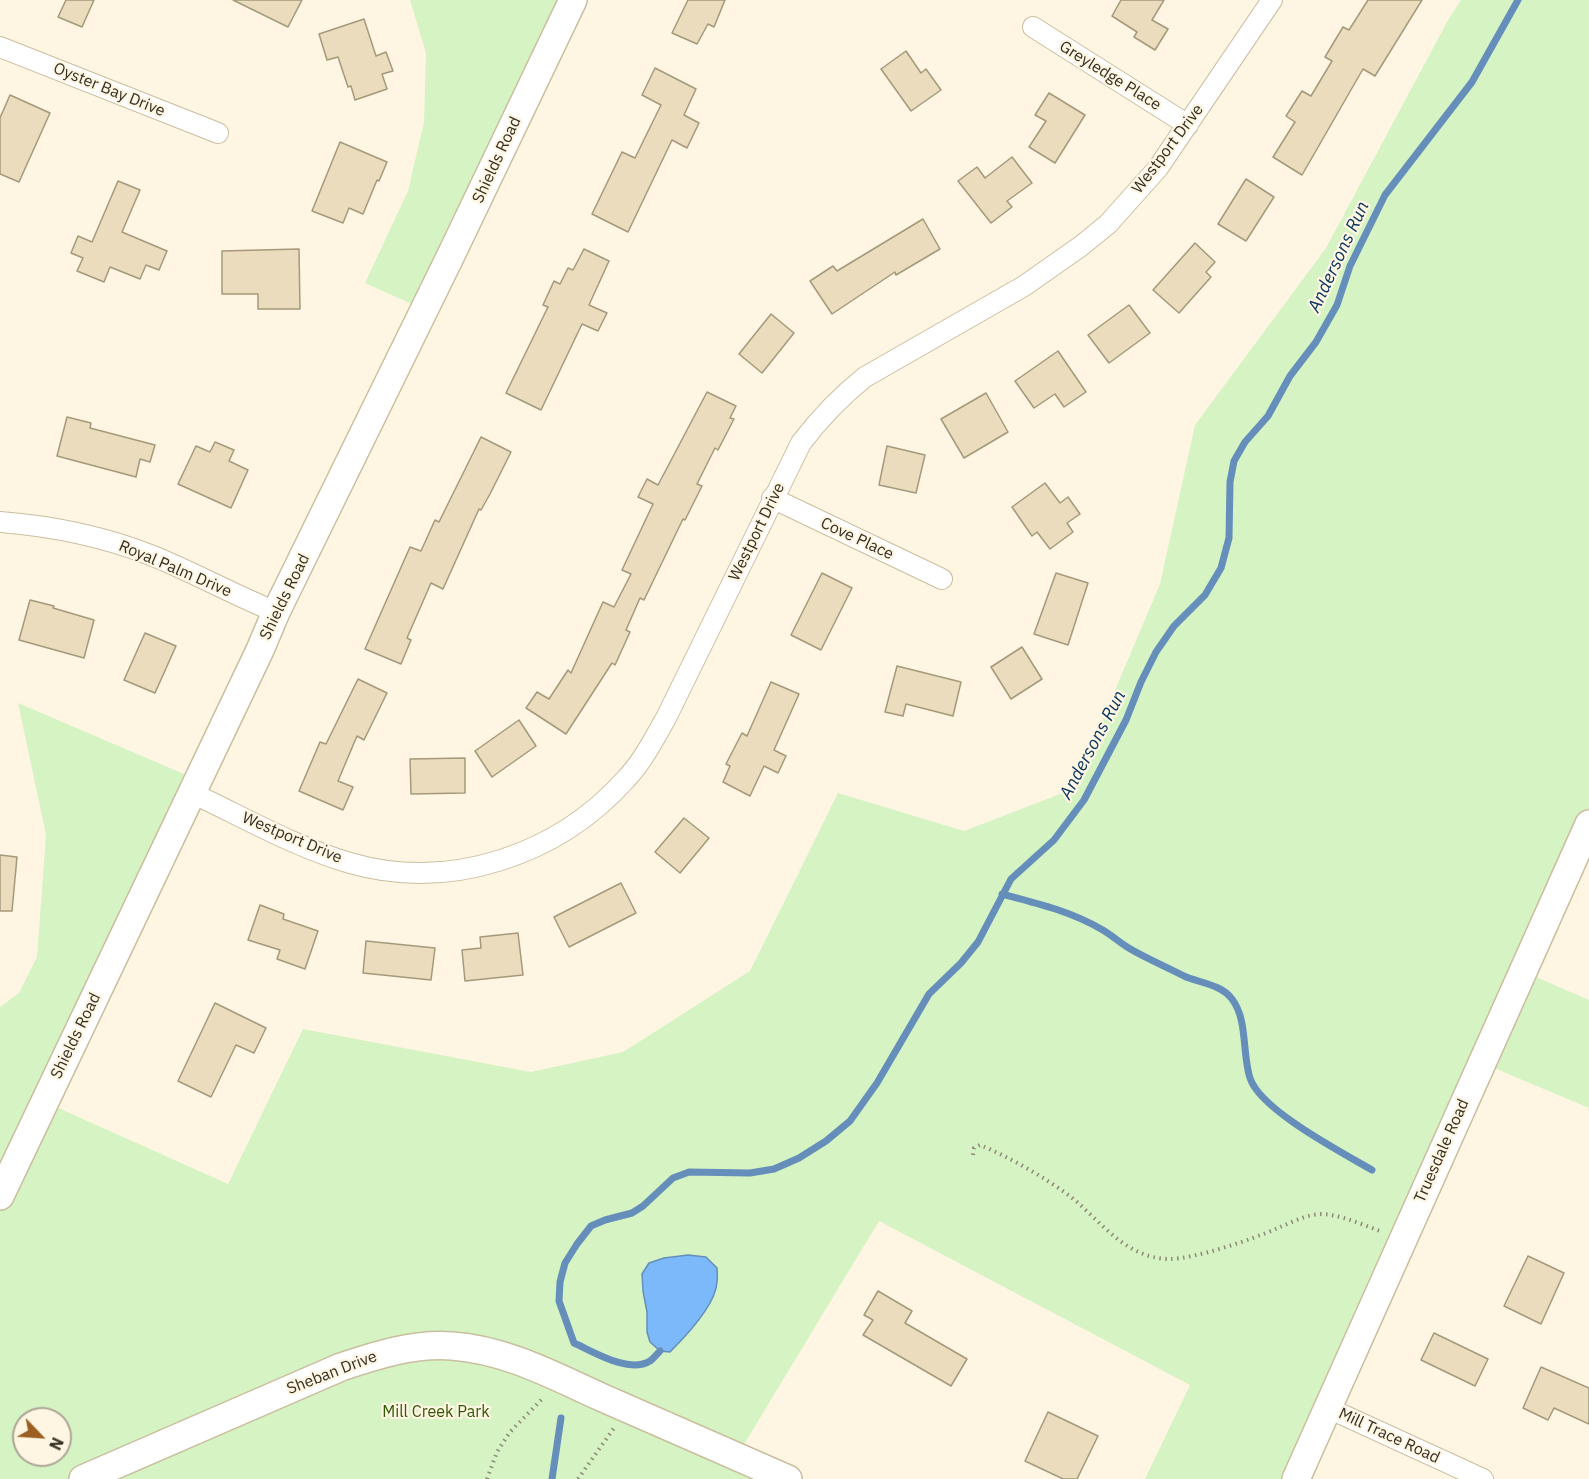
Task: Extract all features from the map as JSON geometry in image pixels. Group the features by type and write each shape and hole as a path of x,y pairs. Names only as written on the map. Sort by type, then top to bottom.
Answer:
{"street":[{"name":"Shields Road","path":"0,1196 276,612 573,0"},
{"name":"Westport Drive","path":"192,793 318,852 351,864 381,870 428,873 466,869 508,859 542,845 572,827 604,802 627,778 647,751 666,718 772,498 801,443 822,416 844,394 884,364 1024,286 1108,224 1143,187 1188,125 1272,0"},
{"name":"Greyledge Place","path":"1033,27 1188,125"},
{"name":"Oyster Bay Drive","path":"0,47 218,133"},
{"name":"Cove Place","path":"772,498 942,579"},
{"name":"Royal Palm Drive","path":"0,522 69,532 154,556 276,612"},
{"name":"Truesdale Road","path":"1296,1479 1589,824"},
{"name":"Sheban Drive","path":"83,1479 341,1366 404,1349 452,1346 484,1350 537,1367 788,1479"},
{"name":"Mill Trace Road","path":"1328,1408 1483,1479"}],"path":[{"path":"973,1155 974,1148 980,1145 1000,1153 1071,1197 1126,1246 1145,1255 1168,1259 1197,1255 1278,1228 1301,1217 1329,1214 1403,1239"},
{"path":"487,1479 497,1452 510,1432 538,1406"},
{"path":"578,1478 629,1409"}],"green space":[{"path":"410,0 573,0 425,310 365,283 408,191 424,122 426,53"},
{"name":"Mill Creek Park","path":"1461,0 1589,0 1589,824 1522,971 1589,1000 1589,1108 1482,1063 1296,1479 1145,1479 1190,1385 879,1221 737,1456 788,1479 0,1479 0,1007 19,993 37,957 46,835 18,703 198,780 45,1102 228,1184 303,1029 531,1072 623,1052 750,971 838,793 964,831 1073,789 1160,584 1195,425 1326,248","holes":["688,1255 706,1257 698,1322 670,1352 647,1332 643,1287 646,1270 649,1263 664,1258"]}],"water":[{"path":"688,1255 706,1257 717,1268 715,1291 706,1310 684,1338 670,1352 660,1351 650,1342 647,1332 642,1274 649,1263 664,1258"}],"building":[{"path":"66,0 94,0 82,27 58,17"},
{"path":"233,0 302,0 288,27"},
{"path":"688,0 725,0 714,27 708,24 697,44 672,33"},
{"path":"1121,0 1164,0 1152,20 1168,29 1155,50 1134,37 1137,32 1112,16"},
{"path":"1368,0 1422,0 1375,76 1363,69 1302,175 1273,157 1295,122 1286,116 1302,91 1311,96 1332,61 1325,57 1343,27 1349,30"},
{"path":"364,19 376,56 386,52 393,71 382,74 387,89 355,100 338,57 327,60 319,34"},
{"path":"906,51 921,73 926,69 941,90 911,111 881,69"},
{"path":"655,68 696,89 684,115 699,123 687,148 672,140 628,232 592,214 622,152 635,158 661,105 642,95"},
{"path":"1049,93 1085,115 1055,163 1029,147 1046,121 1035,115"},
{"path":"10,95 50,113 19,182 0,174 0,118"},
{"path":"340,142 387,162 363,214 349,208 343,223 312,211"},
{"path":"1012,157 1032,183 1007,201 1012,207 991,223 958,181 977,167 985,178"},
{"path":"1246,179 1274,197 1246,241 1218,224"},
{"path":"118,181 140,190 122,232 167,251 159,270 146,265 140,279 110,267 104,282 77,271 83,258 71,253 78,236 92,242"},
{"path":"923,219 940,249 896,275 895,272 832,314 810,281 833,266 837,271"},
{"path":"1195,243 1215,262 1206,272 1211,277 1179,313 1153,290"},
{"path":"299,249 300,309 258,309 258,294 222,294 222,251"},
{"path":"584,249 609,261 589,305 607,313 598,331 582,324 541,410 506,393 548,307 543,305 554,281 560,284 568,268 573,270"},
{"path":"1129,305 1150,333 1109,363 1088,335"},
{"path":"771,314 794,333 762,373 739,354"},
{"path":"1058,351 1086,392 1064,407 1055,394 1034,408 1015,381"},
{"path":"707,392 736,406 730,418 734,419 718,450 715,448 697,484 702,486 685,520 683,519 644,600 640,598 626,630 630,632 615,665 612,663 566,734 526,708 537,692 549,699 568,670 571,673 603,602 614,607 631,574 622,570 653,504 638,497 647,479 658,485"},
{"path":"986,393 1008,432 964,458 941,419"},
{"path":"67,417 91,423 90,428 155,445 150,462 140,459 136,477 57,456"},
{"path":"481,437 511,452 490,494 481,510 479,509 443,589 431,583 407,638 411,640 401,664 365,649 410,547 421,551 435,520 439,522"},
{"path":"215,442 234,450 229,461 248,470 231,508 178,484 196,446 210,452"},
{"path":"887,446 925,455 916,493 879,485"},
{"path":"1045,483 1060,503 1068,497 1080,514 1067,523 1073,532 1050,549 1037,532 1032,536 1012,507"},
{"path":"822,573 852,588 821,650 791,635"},
{"path":"1056,573 1088,583 1068,645 1034,634"},
{"path":"30,600 94,620 84,658 19,640"},
{"path":"145,633 176,646 155,693 124,680"},
{"path":"1022,647 1042,679 1011,699 991,667"},
{"path":"897,666 961,682 953,716 906,704 903,716 885,712"},
{"path":"358,679 387,693 364,740 357,736 338,781 353,787 343,810 299,791 320,742 326,744"},
{"path":"771,682 799,694 774,750 786,756 778,773 764,766 750,796 723,782 730,766 726,764 742,733 747,736"},
{"path":"519,720 536,746 492,777 475,751"},
{"path":"465,758 465,793 411,794 410,759"},
{"path":"684,818 709,838 680,873 655,852"},
{"path":"0,855 17,857 12,911 0,911"},
{"path":"621,883 636,913 569,947 554,917"},
{"path":"260,905 284,914 283,919 318,931 305,969 277,959 280,950 248,940"},
{"path":"518,933 523,975 465,981 462,950 481,948 480,937"},
{"path":"366,941 435,948 431,980 363,973"},
{"path":"215,1003 266,1028 254,1053 236,1045 211,1097 178,1081"},
{"path":"1528,1256 1564,1273 1541,1324 1504,1306"},
{"path":"878,1291 912,1311 905,1323 967,1359 951,1386 863,1335 873,1320 864,1315"},
{"path":"1434,1333 1488,1359 1475,1386 1421,1360"},
{"path":"1541,1367 1589,1388 1589,1424 1554,1408 1548,1420 1523,1408"},
{"path":"1048,1412 1098,1436 1077,1479 1063,1479 1025,1461"}],"waterway":[{"name":"Andersons Run","path":"660,1351 650,1361 632,1365 601,1356 574,1343 559,1301 560,1282 565,1263 577,1244 591,1226 632,1213 643,1206 673,1178 689,1172 750,1173 774,1169 799,1158 826,1141 850,1121 877,1083 929,994 961,963 978,942 1011,879 1054,840 1084,800 1126,720 1156,652 1174,626 1205,595 1221,568 1229,538 1230,482 1234,461 1245,442 1268,416 1290,376 1316,342 1337,305 1350,266 1385,195 1472,82 1518,0"},
{"path":"1002,894 1077,917 1141,955 1184,976 1222,990 1237,1007 1243,1027 1250,1078 1257,1090 1285,1117 1372,1170"},
{"name":"Andersons Run","path":"552,1479 561,1418"}]}
